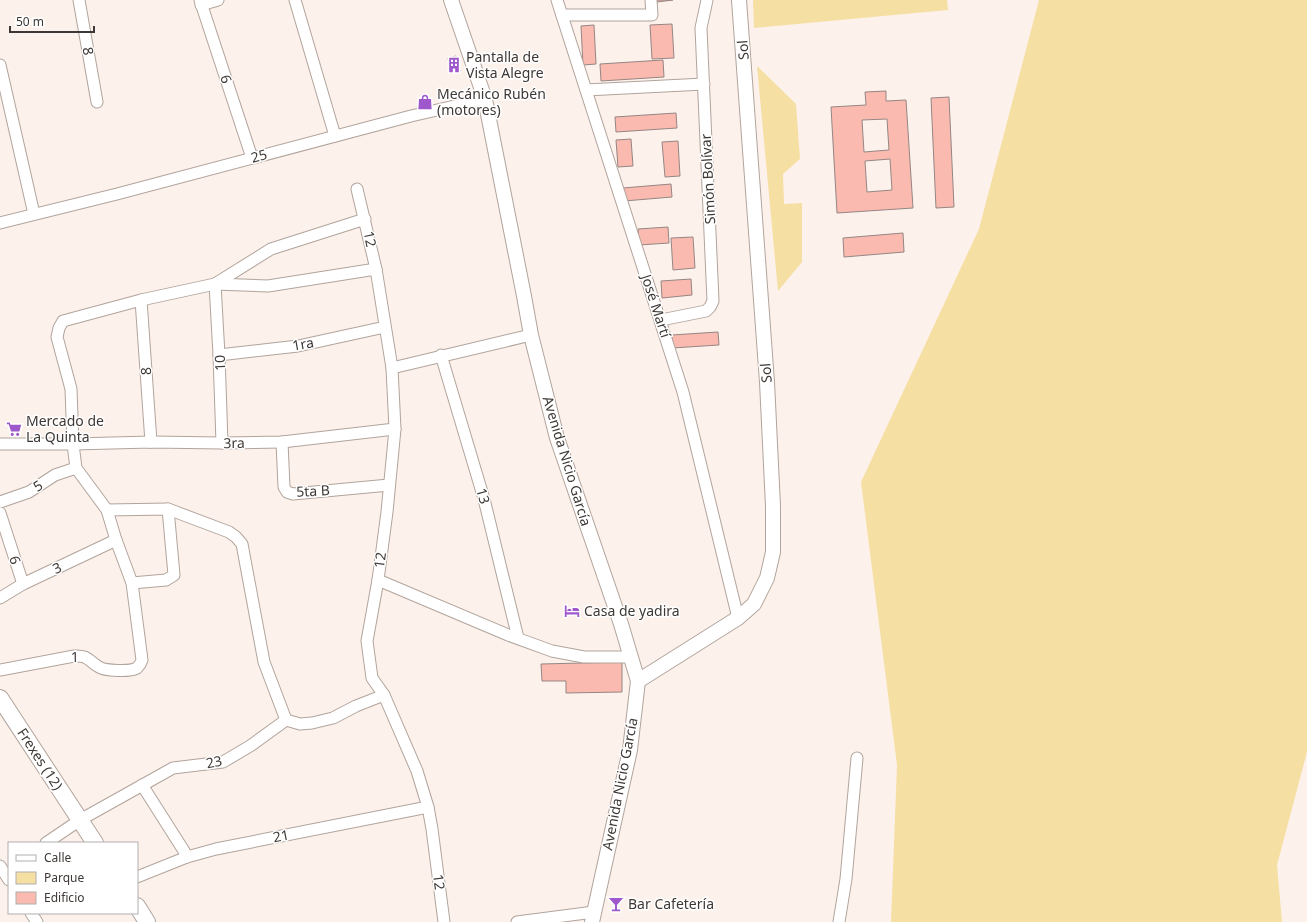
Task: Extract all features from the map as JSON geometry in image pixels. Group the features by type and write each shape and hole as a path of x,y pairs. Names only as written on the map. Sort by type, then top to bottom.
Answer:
{"main road":[{"name":"Frexes (12)","path":"0,698 94,842"},
{"path":"138,908 147,922"}],"street":[{"name":"8","path":"79,0 97,102"},
{"path":"201,3 218,0"},
{"path":"295,0 335,136"},
{"name":"Avenida Nicio García","path":"450,0 485,99 531,335 557,438 632,657 638,681 630,750 593,917"},
{"name":"José Martí","path":"557,0 683,392 738,618"},
{"path":"562,15 652,15 651,0"},
{"name":"Simón Bolívar","path":"661,320 706,311 713,301 701,28 707,0"},
{"name":"Sol","path":"638,681 738,618 754,604 767,578 773,552 773,506 767,382 739,0"},
{"name":"6","path":"201,3 252,158"},
{"path":"0,65 34,214 0,223"},
{"path":"586,90 704,84"},
{"name":"25","path":"34,214 117,194 411,116 485,99"},
{"name":"12","path":"357,188 376,270 392,368 395,429 378,580 368,641 372,678 384,695 417,772 428,807 444,922"},
{"path":"215,284 271,249 365,219"},
{"path":"168,509 174,575 166,580 132,582 116,540 107,510 76,468 73,444 71,389 57,337 59,328 63,321 141,300 215,284 268,286 376,270"},
{"name":"10","path":"215,284 222,443"},
{"name":"8","path":"141,300 151,442"},
{"name":"1ra","path":"219,355 298,346 385,327"},
{"path":"392,368 531,335"},
{"name":"13","path":"442,355 484,499 518,638"},
{"name":"3ra","path":"0,444 282,442 395,429"},
{"name":"5ta B","path":"282,442 284,487 287,492 293,494 389,486"},
{"name":"5","path":"0,502 28,492 55,475 76,468"},
{"path":"107,510 168,509 229,532 242,544 264,662 286,720 300,724 333,718 356,706 384,695"},
{"name":"6","path":"0,513 23,584"},
{"name":"3","path":"0,598 23,584 116,540"},
{"path":"378,580 552,651 584,657 632,657"},
{"name":"1","path":"0,670 80,655 89,658 99,667 106,670 131,670 138,668 142,660 132,582"},
{"name":"23","path":"47,842 80,820 173,768 223,762 250,746 286,720"},
{"path":"839,922 846,879 857,758"},
{"path":"142,785 187,857"},
{"name":"21","path":"138,877 187,857 216,848 428,807"},
{"path":"32,914 38,922"},
{"path":"516,922 593,917"}],"green space":[{"path":"753,0 947,0 948,10 754,28"},
{"path":"1039,0 1307,0 1307,752 1277,865 1282,922 891,922 897,765 861,482 979,229"},
{"path":"757,66 796,104 800,159 783,174 784,204 802,203 802,262 778,291"}],"building":[{"path":"657,0 673,0 657,2"},
{"path":"672,24 674,58 652,59 650,25"},
{"path":"594,25 596,64 583,65 581,26"},
{"name":"Pantalla de Vista Alegre","path":"456,56 460,71 451,73 448,58"},
{"path":"663,60 664,77 601,81 600,64"},
{"path":"886,91 886,101 906,100 913,208 837,213 831,107 866,105 865,92","holes":["887,119 889,150 864,152 862,120","890,159 892,190 867,192 865,161"]},
{"path":"949,97 954,207 936,208 931,98"},
{"path":"676,113 677,128 616,132 615,117"},
{"path":"631,139 633,166 618,167 616,140"},
{"path":"678,141 680,176 665,177 662,142"},
{"path":"671,184 672,197 624,201 623,188"},
{"path":"668,227 669,243 639,245 638,229"},
{"path":"903,233 904,252 844,257 843,238"},
{"path":"693,237 695,268 673,270 671,238"},
{"path":"691,279 692,295 662,298 661,281"},
{"path":"718,332 719,345 672,348 672,335"},
{"path":"622,662 622,692 566,693 566,681 542,681 541,664"}],"place":[{"name":"Pantalla de Vista Alegre","path":"454,65"},
{"name":"Mecánico Rubén (motores)","path":"425,102"},
{"name":"Mercado de La Quinta","path":"14,429"},
{"name":"Casa de yadira","path":"572,611"},
{"name":"Bar Cafetería","path":"616,904"}]}
